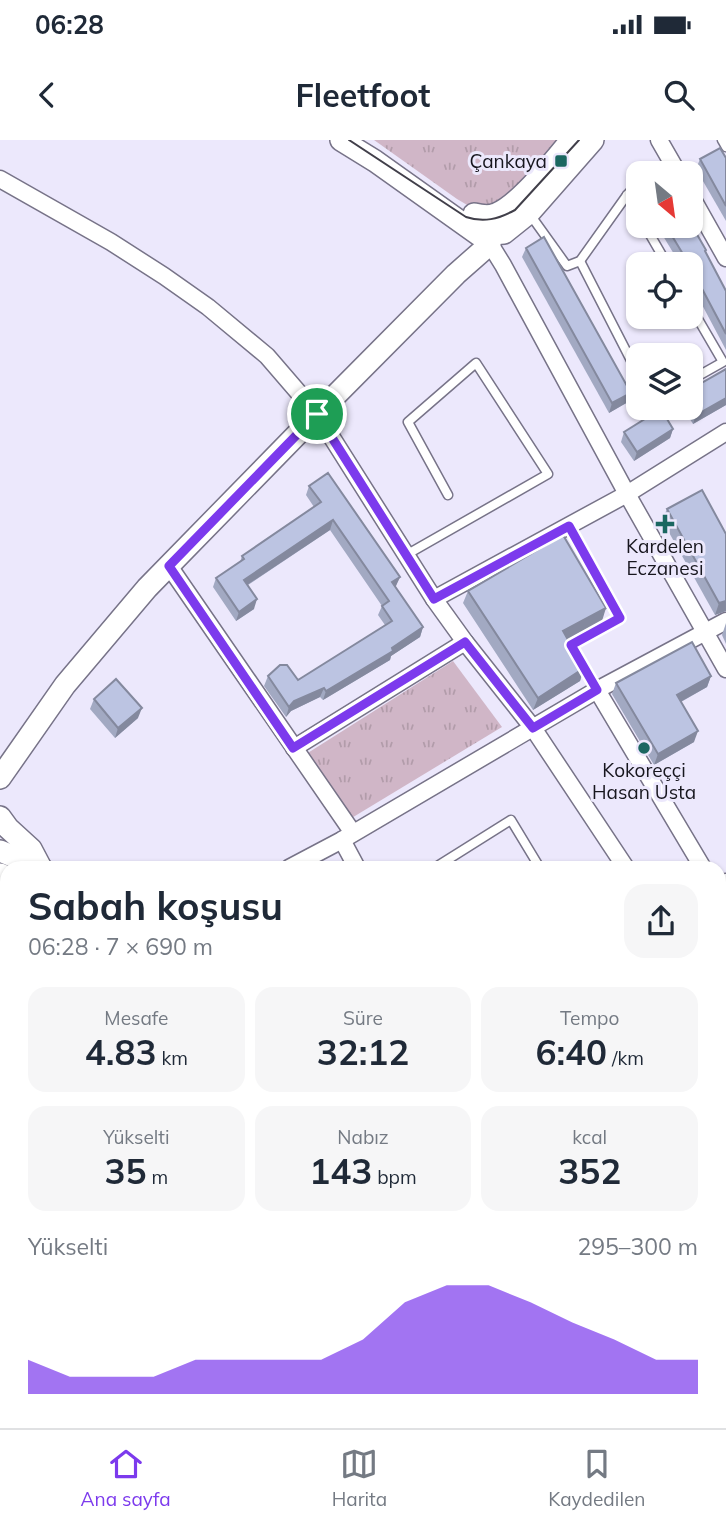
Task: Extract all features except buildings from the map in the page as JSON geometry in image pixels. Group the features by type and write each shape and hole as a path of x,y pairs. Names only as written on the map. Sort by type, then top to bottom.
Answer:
{"main road":[{"path":"341,140 479,235 489,231 504,233 530,213 593,140"},
{"path":"362,140 470,214 489,231"},
{"path":"0,778 65,685 147,588 456,274 489,231 497,214 516,201 571,140"},
{"path":"0,817 31,849 37,861"},
{"path":"0,851 24,861"}],"street":[{"path":"659,140 671,161"},
{"path":"0,179 111,242 164,276 208,307 267,356 317,414 434,599 533,728 621,861"},
{"path":"704,219 726,258"},
{"path":"489,231 503,265 627,494 726,669"},
{"path":"434,599 627,494 726,432"},
{"path":"169,566 293,748 347,837 356,861"},
{"path":"304,861 597,690 726,621"},
{"path":"293,748 465,642"},
{"path":"597,690 699,861"}],"lane":[{"path":"722,140 726,147"},
{"path":"530,213 567,266 580,261 626,195"},
{"path":"580,261 626,351"},
{"path":"703,328 723,362 703,373"},
{"path":"406,555 548,474 476,363 408,422 448,495"},
{"path":"569,526 620,618 571,645 597,690"},
{"path":"446,861 511,820 536,861"}],"green space":[{"path":"374,140 563,140 498,206 474,209"},
{"path":"453,661 502,727 345,822 303,756"}],"tram line":[{"path":"349,140 466,217 485,220 515,210 579,140"}],"place":[{"name":"Çankaya","path":"561,161"},
{"name":"Kardelen Eczanesi","path":"665,524"},
{"name":"Kokoreççi Hasan Usta","path":"644,748"}],"route":[{"path":"317,414 434,599 569,526 620,618 571,645 597,690 533,728 465,642 293,748 169,566 317,414"}]}
